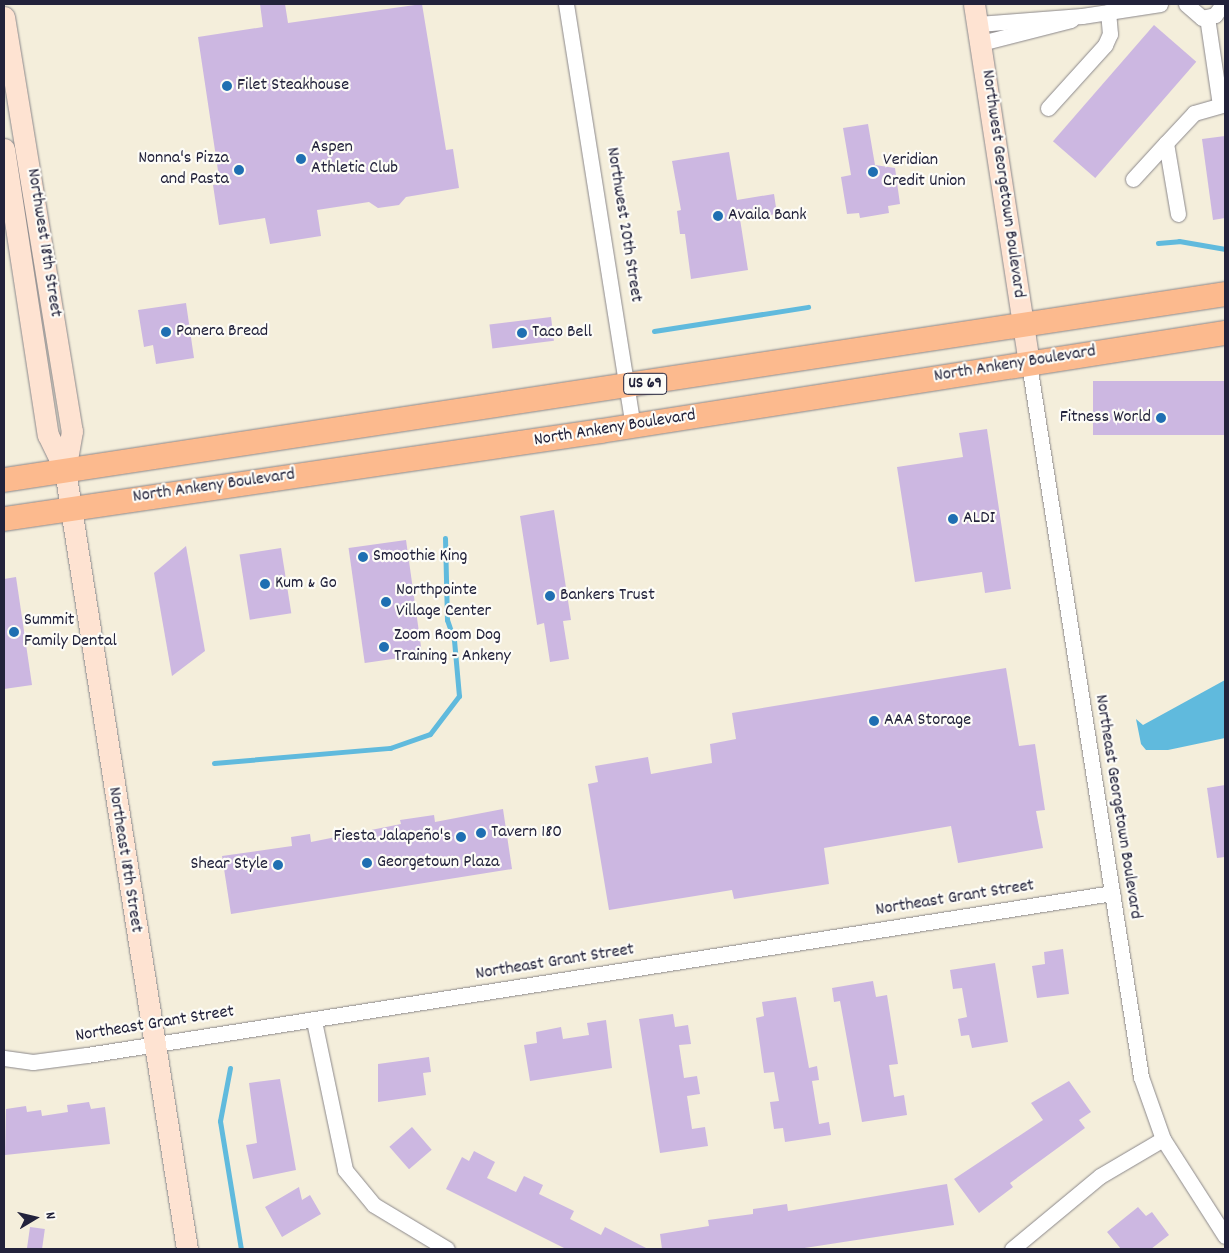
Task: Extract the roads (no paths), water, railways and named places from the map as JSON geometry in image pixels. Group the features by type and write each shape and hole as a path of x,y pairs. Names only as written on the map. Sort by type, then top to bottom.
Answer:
{"main road":[{"name":"Northwest 18th Street","path":"4,17 72,430 64,470"},
{"name":"Northwest Georgetown Boulevard","path":"978,24 1029,364"},
{"path":"4,148 48,435 64,470"},
{"name":"US 69","path":"4,480 1225,294"},
{"name":"North Ankeny Boulevard","path":"4,519 633,425 1225,333"},
{"name":"Northeast 18th Street","path":"64,470 187,1249"}],"street":[{"name":"Northwest 20th Street","path":"566,4 573,30 629,386 633,425"},
{"path":"978,24 1082,16 1160,4"},
{"path":"1186,4 1197,16 1207,17 1223,4"},
{"path":"1048,108 1105,44 1110,34 1108,12"},
{"path":"1133,179 1194,113 1223,105 1207,17"},
{"path":"1166,142 1178,214"},
{"name":"Northeast Georgetown Boulevard","path":"1029,364 1141,1077 1163,1139 1225,1236"},
{"name":"Northeast Grant Street","path":"4,1058 33,1062 314,1021 1112,893"},
{"path":"314,1021 345,1170 374,1205 443,1249"},
{"path":"1012,1249 1100,1176 1163,1139"}],"water":[{"path":"1225,680 1225,738 1168,750 1146,750 1141,744 1136,719 1143,725"}],"waterway":[{"path":"1158,243 1179,241 1225,249"},
{"path":"654,331 808,307"},
{"path":"214,763 390,748 430,734 459,696 454,640 447,620 445,538"},
{"path":"230,1068 220,1121 241,1249"}],"place":[{"name":"Filet Steakhouse","path":"227,86"},
{"name":"Aspen Athletic Club","path":"301,159"},
{"name":"Nonna's Pizza and Pasta","path":"239,170"},
{"name":"Veridian Credit Union","path":"873,172"},
{"name":"Availa Bank","path":"718,216"},
{"name":"Panera Bread","path":"166,332"},
{"name":"Taco Bell","path":"522,333"},
{"name":"Fitness World","path":"1161,418"},
{"name":"ALDI","path":"953,519"},
{"name":"Smoothie King","path":"363,557"},
{"name":"Kum & Go","path":"265,584"},
{"name":"Bankers Trust","path":"550,596"},
{"name":"Northpointe Village Center","path":"386,602"},
{"name":"Summit Family Dental","path":"14,632"},
{"name":"Zoom Room Dog Training - Ankeny","path":"384,647"},
{"name":"AAA Storage","path":"874,721"},
{"name":"Tavern 180","path":"481,833"},
{"name":"Fiesta Jalapeño's","path":"461,837"},
{"name":"Georgetown Plaza","path":"367,863"},
{"name":"Shear Style","path":"278,865"}]}
